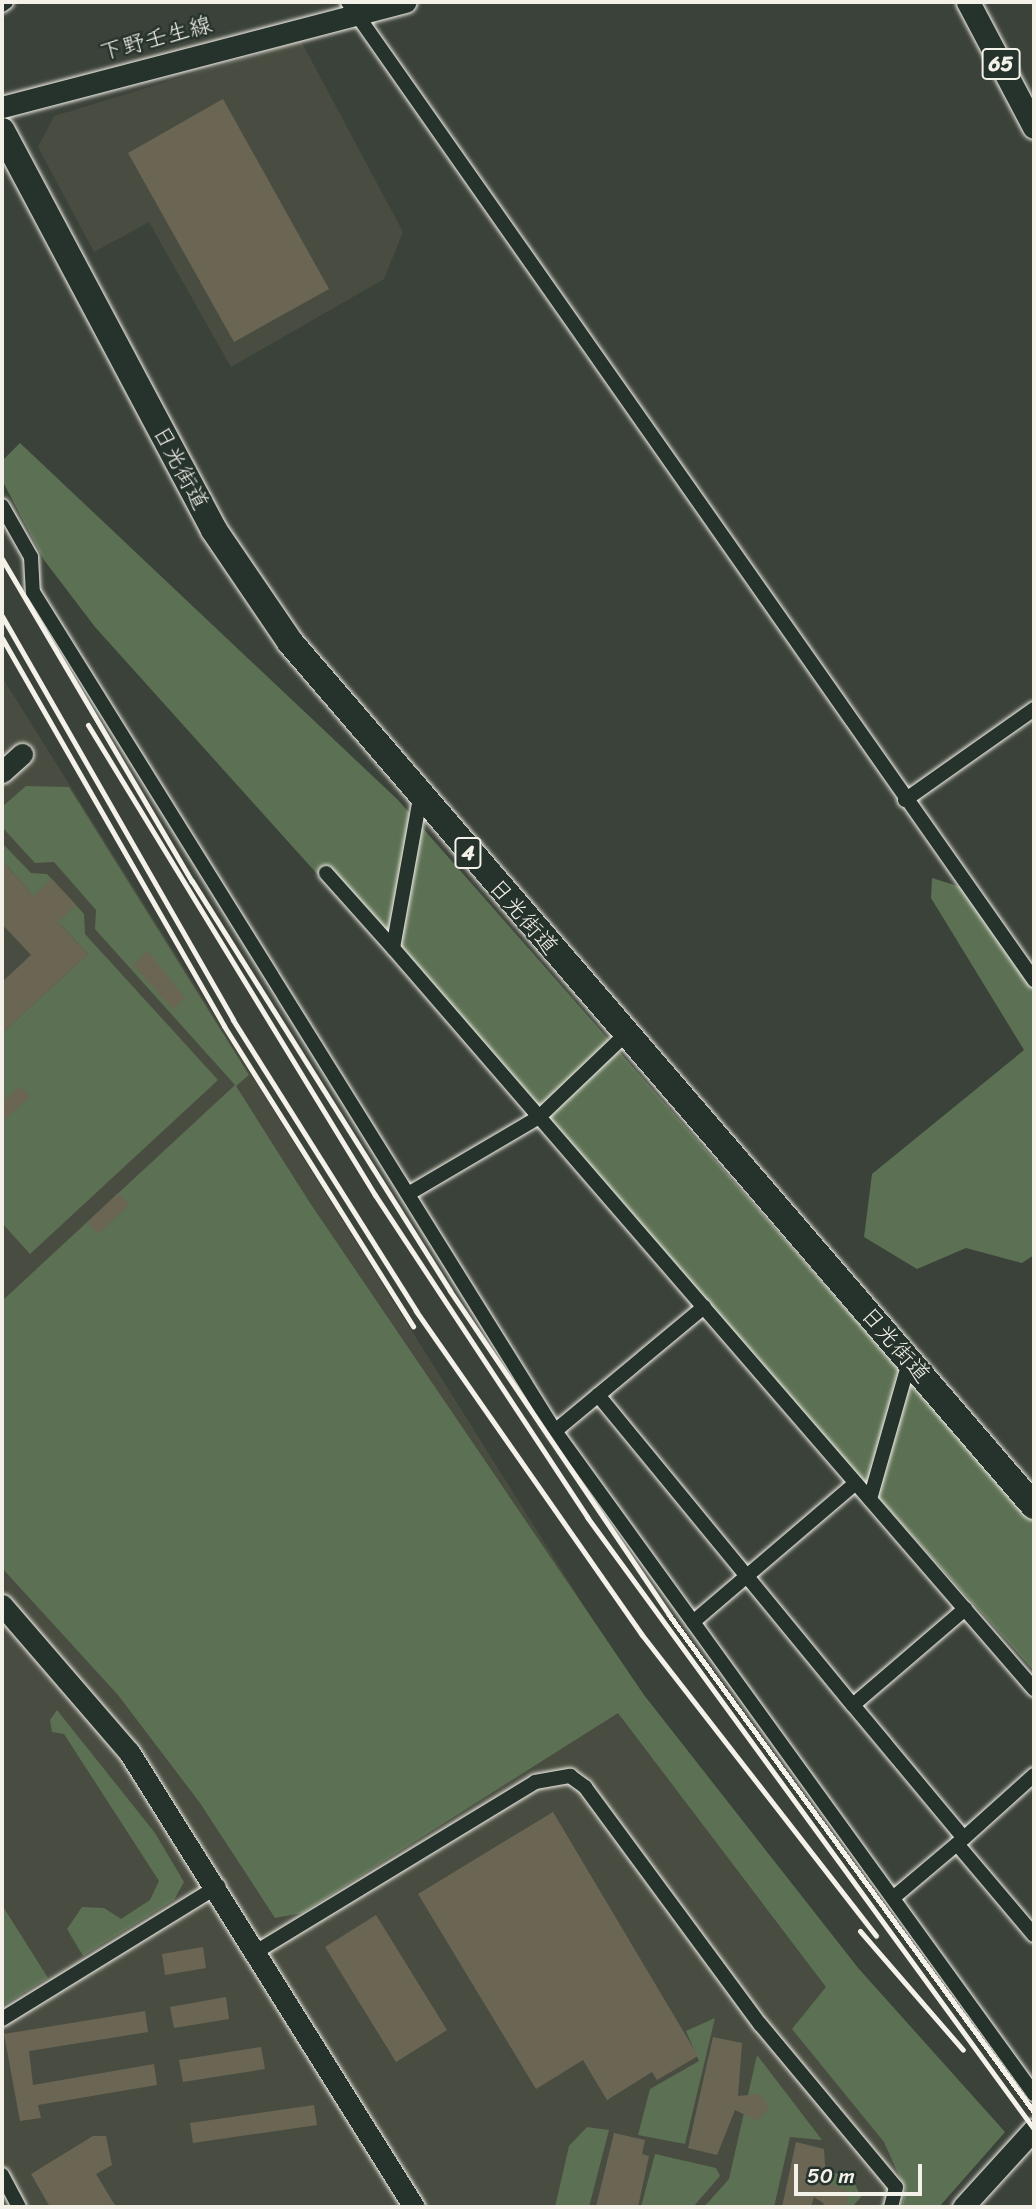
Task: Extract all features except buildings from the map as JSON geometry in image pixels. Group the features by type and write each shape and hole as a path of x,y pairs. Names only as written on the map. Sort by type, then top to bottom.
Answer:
{"highway":[{"name":"日光街道","path":"2,131 214,530 325,687 1034,1506"}],"main road":[{"name":"65","path":"968,2 1034,127"}],"street":[{"path":"2,5 6,2"},
{"name":"下野壬生線","path":"2,107 353,8 406,2"},
{"path":"353,8 905,800 1034,980"},
{"path":"2,506 31,557 33,592 555,1431 1034,2094"},
{"path":"905,800 1034,709"},
{"path":"2,772 22,754"},
{"path":"393,948 420,798"},
{"path":"326,873 1034,1689"},
{"path":"408,1194 539,1117 626,1034"},
{"path":"555,1431 704,1307"},
{"path":"870,1499 909,1362"},
{"path":"598,1395 853,1705 1034,1935"},
{"path":"693,1622 856,1483"},
{"path":"2,1605 129,1752 259,1950 414,2207"},
{"path":"853,1705 965,1609"},
{"path":"893,1898 1034,1775"},
{"path":"259,1950 535,1782 570,1776 585,1787 760,2024 896,2188 891,2207"},
{"path":"2,2019 218,1886"},
{"path":"963,2207 1034,2129"},
{"path":"2,2175 19,2207"}],"shaded area":[{"path":"301,41 403,232 384,279 231,367 149,222 94,252 38,147 54,116"},
{"path":"2,677 702,1794 1005,2132 939,2207 2,2207"}],"green space":[{"path":"20,443 398,800 1034,1523 1034,1671 95,627 44,560 2,480 2,461"},
{"path":"26,786 69,787 249,1075 236,1086 310,1203 644,1695 859,1969 1005,2132 939,2207 902,2207 905,2189 884,2142 792,2029 826,1987 618,1713 302,1913 275,1918 200,1803 118,1695 2,1568 2,1301 235,1085 95,929 96,910 54,862 35,863 2,827 2,807"},
{"path":"2,843 31,873 47,874 84,914 85,934 218,1080 30,1254 2,1223 2,1033 88,954 62,926 39,947 31,893 7,866 2,870"},
{"path":"932,878 961,887 1034,988 1034,1255 1022,1263 966,1248 917,1269 864,1237 872,1174 1024,1050 931,898"},
{"path":"57,1710 155,1833 184,1882 174,1900 83,1956 67,1929 82,1907 104,1908 121,1919 150,1900 159,1881 64,1734 52,1732 50,1720"},
{"path":"2,1905 48,1978 2,2006"},
{"path":"715,2018 685,2144 638,2135 650,2089 699,2061 686,2031"},
{"path":"757,2055 822,2140 790,2137 774,2207 704,2207 729,2179"},
{"path":"587,2127 609,2130 589,2207 555,2207 569,2146"},
{"path":"655,2154 716,2168 720,2176 693,2207 641,2207"},
{"path":"832,2172 852,2178 861,2197 852,2207 823,2207"}],"railway":[{"path":"2,559 192,881 450,1291 669,1615 1034,2112"},
{"path":"2,616 233,1020 416,1311 642,1635 876,1936"},
{"path":"2,638 224,1026 413,1326"},
{"path":"88,725 375,1195 587,1517 1034,2129"},
{"path":"860,1931 963,2050"}]}
